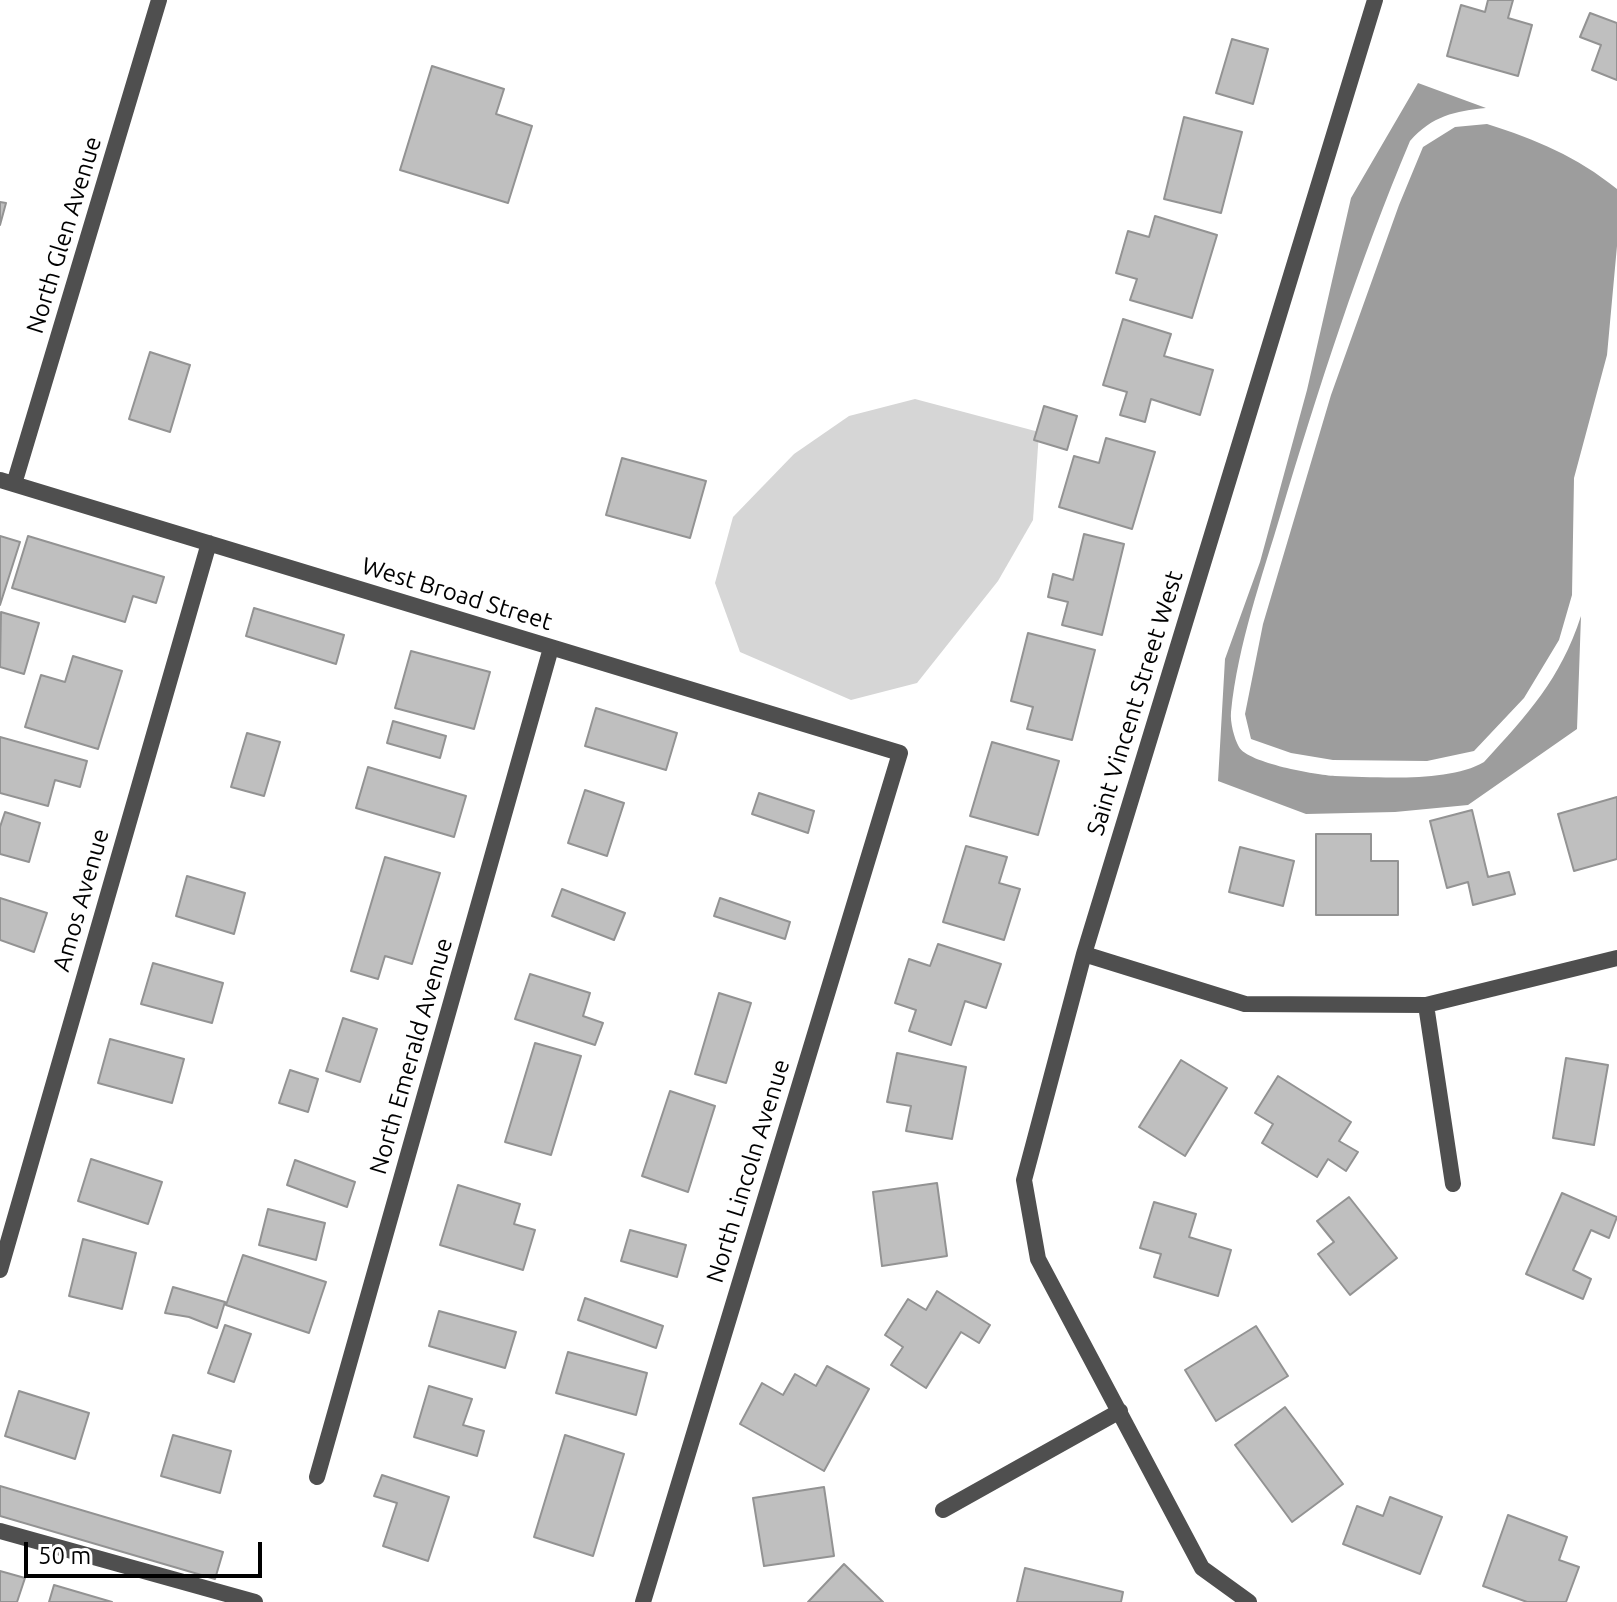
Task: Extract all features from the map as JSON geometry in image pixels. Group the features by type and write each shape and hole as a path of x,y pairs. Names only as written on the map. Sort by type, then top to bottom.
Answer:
{"street":[{"name":"North Glen Avenue","path":"7,482 159,0"},
{"name":"Saint Vincent Street West","path":"1249,1602 1202,1568 1038,1259 1024,1180 1084,954 1375,0"},
{"name":"West Broad Street","path":"7,482 900,753"},
{"name":"Amos Avenue","path":"0,1270 209,543"},
{"name":"North Emerald Avenue","path":"317,1477 551,648"},
{"name":"North Lincoln Avenue","path":"643,1602 900,753"},
{"path":"1084,954 1245,1004 1426,1005 1617,958"},
{"path":"1426,1005 1453,1184"},
{"path":"943,1510 1120,1411"},
{"path":"0,1531 255,1602"}],"shaded area":[{"path":"1418,83 1486,108 1445,116 1418,133 1410,141 1391,187 1325,372 1259,586 1234,687 1231,712 1233,730 1239,747 1245,753 1268,763 1313,773 1391,778 1432,776 1469,769 1484,762 1541,695 1563,659 1581,616 1577,729 1468,805 1395,812 1306,814 1218,781 1225,659 1260,562 1307,390 1351,198"},
{"path":"1487,124 1555,150 1617,189 1617,246 1607,355 1574,478 1572,595 1559,640 1524,698 1474,751 1427,761 1333,760 1291,753 1251,739 1245,714 1263,624 1331,395 1423,147 1455,127"},
{"path":"915,399 1039,432 1033,520 998,581 917,683 851,700 740,652 715,583 733,517 794,454 849,416"}],"building":[{"path":"1488,0 1513,0 1508,18 1532,25 1518,76 1447,56 1461,5 1485,12"},
{"path":"1590,13 1617,23 1617,80 1592,70 1601,45 1580,37"},
{"path":"1232,39 1268,49 1253,104 1216,93"},
{"path":"432,66 504,89 496,114 532,126 508,203 400,170"},
{"path":"1184,117 1242,132 1221,213 1164,199"},
{"path":"0,202 6,203 0,225"},
{"path":"1155,216 1217,235 1192,318 1130,300 1137,279 1116,273 1128,231 1149,237"},
{"path":"1123,319 1171,334 1164,356 1213,370 1200,415 1151,399 1145,422 1120,415 1127,392 1103,385"},
{"path":"150,352 190,365 170,432 129,419"},
{"path":"1044,406 1077,416 1067,450 1034,440"},
{"path":"1106,438 1155,452 1132,529 1059,507 1074,456 1099,463"},
{"path":"622,458 706,481 690,538 606,515"},
{"path":"1084,534 1124,544 1102,635 1062,625 1068,602 1048,597 1053,574 1073,580"},
{"path":"0,536 20,542 0,605"},
{"path":"28,536 164,577 156,603 133,596 125,622 12,588"},
{"path":"254,608 344,635 336,664 246,636"},
{"path":"1,612 39,623 24,674 0,667"},
{"path":"1028,633 1095,650 1072,740 1027,729 1033,707 1011,701"},
{"path":"411,651 490,672 474,729 395,708"},
{"path":"73,656 122,671 98,749 25,727 41,675 65,682"},
{"path":"596,708 677,733 666,770 585,746"},
{"path":"393,721 446,736 440,758 387,743"},
{"path":"247,733 280,742 264,796 231,787"},
{"path":"0,737 87,761 80,787 55,780 48,806 0,793"},
{"path":"992,742 1059,761 1038,835 970,816"},
{"path":"368,767 466,796 454,837 356,808"},
{"path":"585,790 624,803 607,856 568,843"},
{"path":"759,793 814,811 808,833 752,814"},
{"path":"1617,797 1617,859 1574,871 1558,814"},
{"path":"1472,810 1488,877 1509,872 1515,894 1473,905 1468,882 1447,888 1430,821"},
{"path":"5,812 40,823 29,862 0,854 0,827"},
{"path":"1316,834 1371,834 1371,861 1398,861 1398,915 1316,915"},
{"path":"966,846 1007,857 999,883 1020,889 1004,940 943,922"},
{"path":"1240,847 1294,861 1283,906 1229,892"},
{"path":"385,857 440,873 412,964 385,956 378,979 351,971"},
{"path":"187,876 245,893 234,934 176,916"},
{"path":"562,889 625,913 614,940 552,916"},
{"path":"0,898 47,913 34,952 0,940"},
{"path":"720,898 790,922 785,939 714,916"},
{"path":"938,944 1001,964 986,1008 965,1001 951,1045 909,1031 916,1010 895,1003 909,959 930,966"},
{"path":"153,963 223,983 212,1023 141,1004"},
{"path":"530,974 590,993 583,1016 603,1023 595,1045 515,1019"},
{"path":"719,993 751,1003 726,1083 695,1074"},
{"path":"343,1018 377,1029 360,1082 326,1071"},
{"path":"110,1039 184,1059 172,1103 98,1083"},
{"path":"535,1043 581,1056 551,1155 505,1142"},
{"path":"897,1053 966,1067 952,1139 906,1131 911,1106 887,1102"},
{"path":"1566,1058 1608,1065 1594,1145 1553,1138"},
{"path":"1181,1060 1227,1088 1185,1156 1139,1127"},
{"path":"290,1070 318,1079 308,1112 279,1103"},
{"path":"1278,1076 1351,1122 1339,1141 1358,1152 1346,1171 1328,1159 1317,1177 1262,1143 1273,1124 1255,1113"},
{"path":"670,1091 715,1106 688,1192 642,1176"},
{"path":"91,1159 162,1182 148,1224 78,1201"},
{"path":"295,1160 355,1182 347,1207 287,1185"},
{"path":"937,1183 947,1256 882,1266 873,1192"},
{"path":"458,1185 520,1204 514,1224 535,1230 523,1270 440,1245"},
{"path":"1562,1193 1617,1217 1609,1238 1591,1230 1573,1270 1591,1279 1583,1299 1526,1274"},
{"path":"1349,1197 1397,1258 1350,1295 1318,1254 1334,1242 1317,1221"},
{"path":"1154,1202 1196,1214 1189,1237 1231,1250 1218,1296 1154,1277 1161,1254 1140,1248"},
{"path":"268,1209 325,1223 316,1260 259,1245"},
{"path":"630,1230 686,1245 677,1277 621,1261"},
{"path":"83,1239 136,1253 122,1309 69,1296"},
{"path":"243,1255 326,1282 309,1333 226,1305"},
{"path":"173,1287 225,1302 217,1328 189,1317 165,1313"},
{"path":"937,1291 990,1325 979,1343 961,1332 926,1388 891,1365 903,1347 885,1335 908,1299 926,1310"},
{"path":"585,1298 663,1326 656,1348 578,1320"},
{"path":"439,1311 516,1332 505,1368 429,1346"},
{"path":"225,1325 251,1334 234,1382 208,1373"},
{"path":"1256,1326 1288,1376 1216,1421 1185,1370"},
{"path":"568,1352 647,1373 636,1415 556,1393"},
{"path":"827,1366 869,1389 824,1471 740,1424 762,1383 783,1395 795,1374 816,1386"},
{"path":"429,1386 472,1399 463,1425 484,1431 477,1456 414,1437"},
{"path":"19,1391 89,1413 75,1459 5,1436"},
{"path":"1285,1407 1343,1484 1292,1522 1235,1445"},
{"path":"173,1435 231,1451 220,1493 161,1476"},
{"path":"565,1435 624,1454 593,1556 534,1537"},
{"path":"382,1475 449,1497 428,1561 383,1546 397,1503 374,1496"},
{"path":"0,1486 223,1552 215,1579 0,1516"},
{"path":"824,1487 834,1556 764,1566 753,1498"},
{"path":"1390,1497 1442,1517 1420,1574 1343,1544 1357,1506 1383,1516"},
{"path":"1508,1515 1567,1537 1559,1560 1579,1567 1566,1602 1527,1602 1483,1586"},
{"path":"844,1564 883,1602 808,1602"},
{"path":"1025,1568 1123,1592 1121,1602 1017,1602"},
{"path":"0,1571 25,1578 17,1602 0,1602"},
{"path":"54,1585 112,1602 49,1602"}]}
